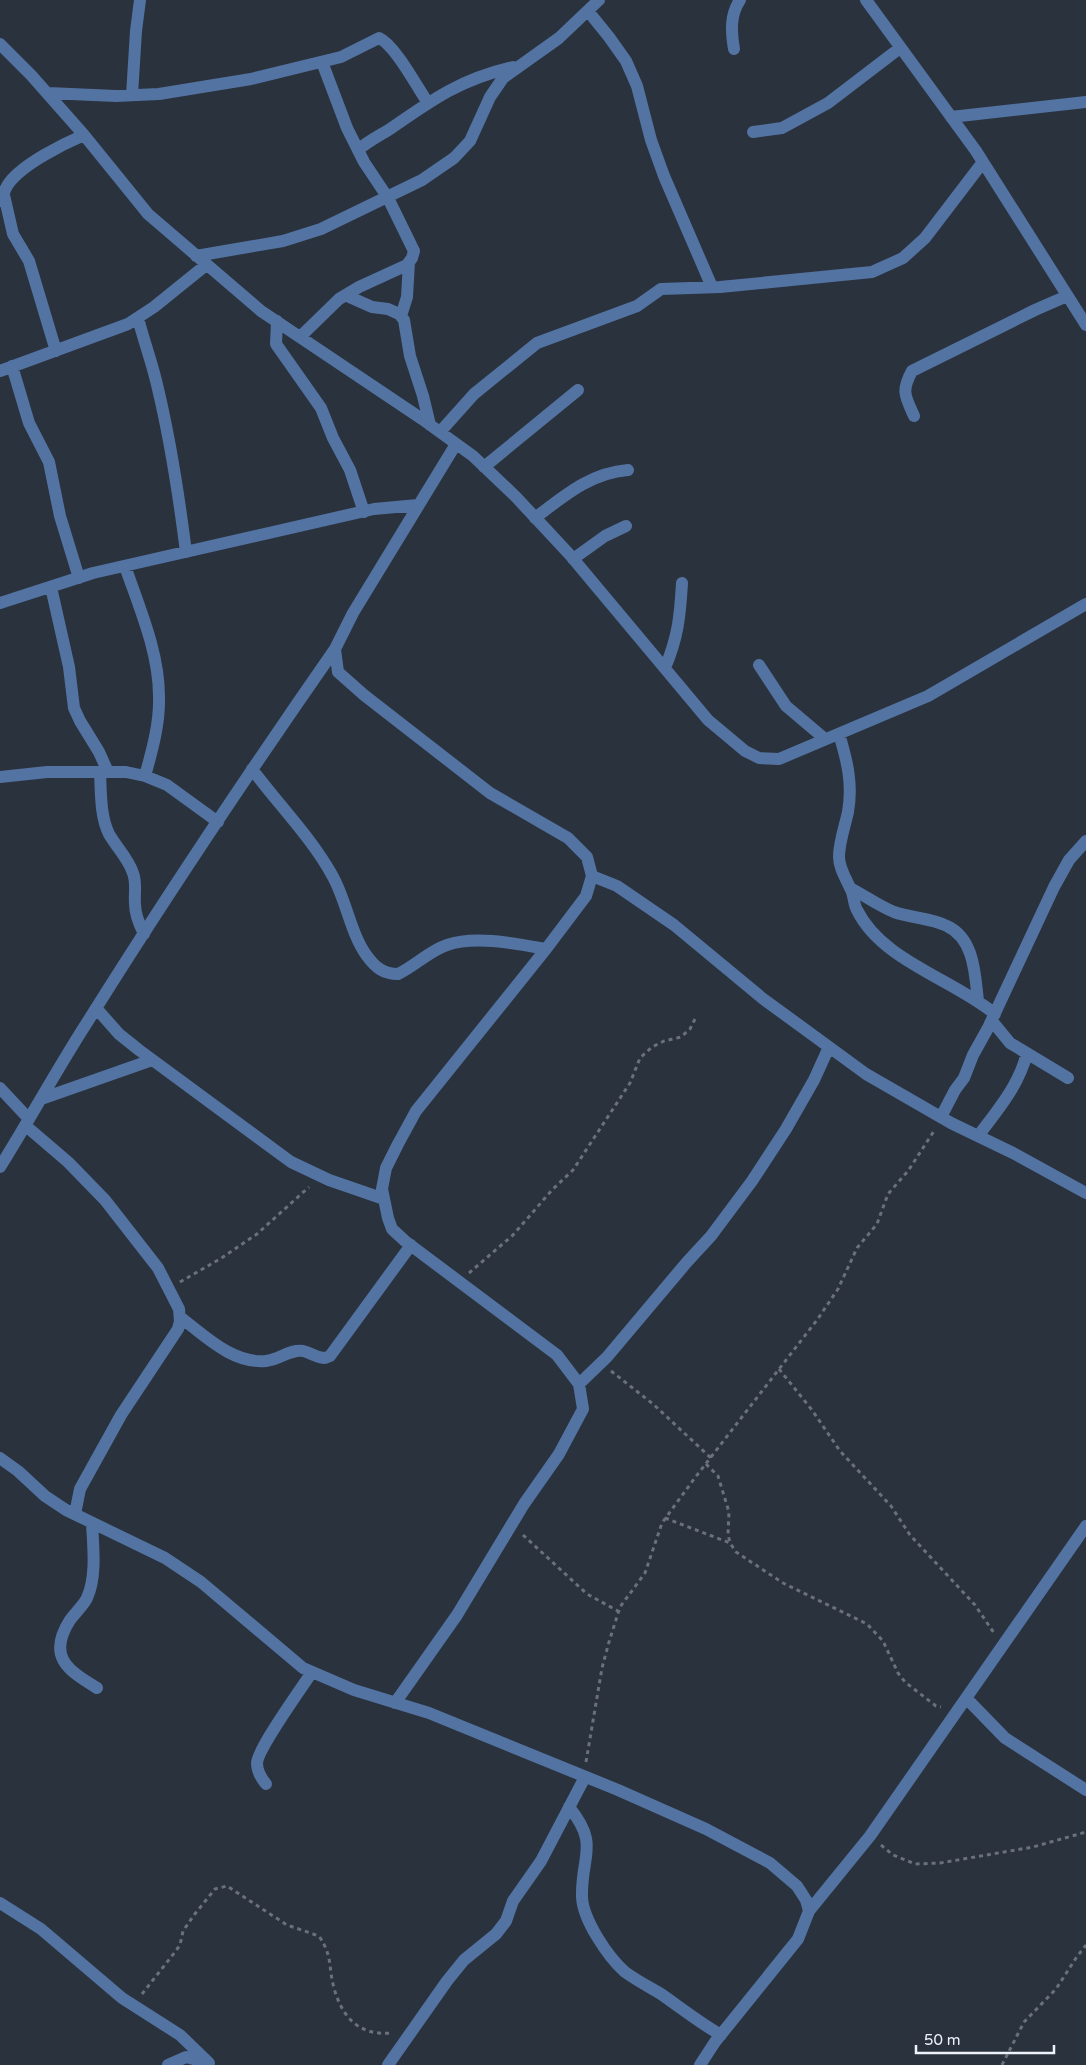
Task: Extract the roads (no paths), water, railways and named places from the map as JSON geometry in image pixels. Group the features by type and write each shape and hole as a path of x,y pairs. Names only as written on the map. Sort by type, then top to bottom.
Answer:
{"street":[{"path":"132,95 140,0"},
{"path":"79,578 60,516 48,462 6,368 128,324 154,307 201,260 283,242 321,229 422,180 454,158 470,141 490,98 503,78 559,38 599,0"},
{"path":"734,49 731,30 734,9 740,0"},
{"path":"866,0 983,162 1086,325"},
{"path":"588,12 626,61 637,86 651,140 664,176 712,287"},
{"path":"48,93 160,94 251,79 341,58 378,38 385,42 401,62 428,103"},
{"path":"0,44 48,93 148,214 261,311 435,429 484,467 573,559 708,720 745,751 759,758 778,759 928,696 1086,604"},
{"path":"753,132 782,128 828,103 900,48"},
{"path":"322,62 347,128 358,150 388,198 414,251 409,262 407,297 400,316"},
{"path":"358,150 371,139 466,81 519,66"},
{"path":"951,117 1086,102"},
{"path":"56,351 30,261 13,234 2,199 8,184 17,175 56,147 84,135"},
{"path":"435,429 536,343 637,306 661,289 712,287 872,272 903,258 925,238 983,162"},
{"path":"300,337 318,317 345,295 409,262"},
{"path":"345,295 372,307 388,309 404,320 410,356 435,429"},
{"path":"914,416 905,396 904,384 912,371 1067,296"},
{"path":"138,318 158,387 178,484 186,552"},
{"path":"277,322 276,344 321,408 332,438 350,470 364,512"},
{"path":"484,467 578,390"},
{"path":"0,1167 96,1008 252,769 335,649 353,613 456,444"},
{"path":"535,518 580,484 600,475 628,470"},
{"path":"0,603 79,578 125,566 364,512 418,505"},
{"path":"573,559 605,536 626,526"},
{"path":"125,566 142,616 156,667 160,697 153,746 145,776"},
{"path":"665,668 675,645 680,624 682,583"},
{"path":"51,587 69,667 74,708 96,745 104,772 101,798 104,819 109,833 127,858 133,872 136,881 136,913 144,934"},
{"path":"335,649 338,672 364,695 490,793 568,838 587,857 592,876 586,896 416,1112 386,1168 382,1189 392,1229 411,1246 557,1356 579,1384 583,1409 559,1454 524,1504 457,1615 395,1703"},
{"path":"759,665 786,706 825,740"},
{"path":"839,734 848,764 851,788 839,854 839,866 850,888 856,909 867,926 885,945 978,1001 993,1017 1010,1043 1068,1078"},
{"path":"252,769 310,842 333,876 365,953 380,970 389,974 398,974 446,946 462,941 519,944 546,949"},
{"path":"0,777 47,772 126,772 145,776 167,785 218,822"},
{"path":"940,1117 964,1078 973,1055 993,1017 1054,887 1069,860 1086,841"},
{"path":"592,876 616,886 674,925 762,998 866,1074 940,1117 1086,1192"},
{"path":"850,888 892,911 948,926 960,937 971,955 976,974 978,1001"},
{"path":"96,1008 119,1034 291,1162 321,1176 384,1199"},
{"path":"579,1384 601,1364 711,1236 752,1182 786,1129 814,1080 829,1047"},
{"path":"978,1136 1010,1092 1022,1071 1027,1053"},
{"path":"41,1099 152,1060"},
{"path":"0,1088 27,1122 105,1200 158,1268 179,1309 178,1329 121,1415 80,1489 75,1514"},
{"path":"180,1317 219,1347 233,1354 256,1361 266,1361 303,1351 325,1358 330,1356 411,1246"},
{"path":"0,1458 18,1471 45,1496 75,1514 164,1558 201,1582 303,1668 354,1690 429,1713 584,1776 706,1829 770,1863 797,1886 806,1900 809,1911"},
{"path":"92,1522 93,1574 87,1598 70,1621 62,1637 60,1648 62,1660 72,1673 97,1688"},
{"path":"700,2065 721,2035 798,1939 809,1911 870,1836 1086,1526"},
{"path":"266,1784 258,1770 259,1756 266,1742 312,1672"},
{"path":"967,1699 1005,1738 1086,1790"},
{"path":"390,2064 447,1981 464,1960 496,1934 506,1921 513,1901 541,1861 584,1776"},
{"path":"569,1807 586,1832 588,1846 582,1898 585,1916 599,1940 624,1971 721,2035"},
{"path":"0,1903 41,1930 122,1998 180,2035 210,2064"},
{"path":"168,2065 186,2057 210,2064"}]}
